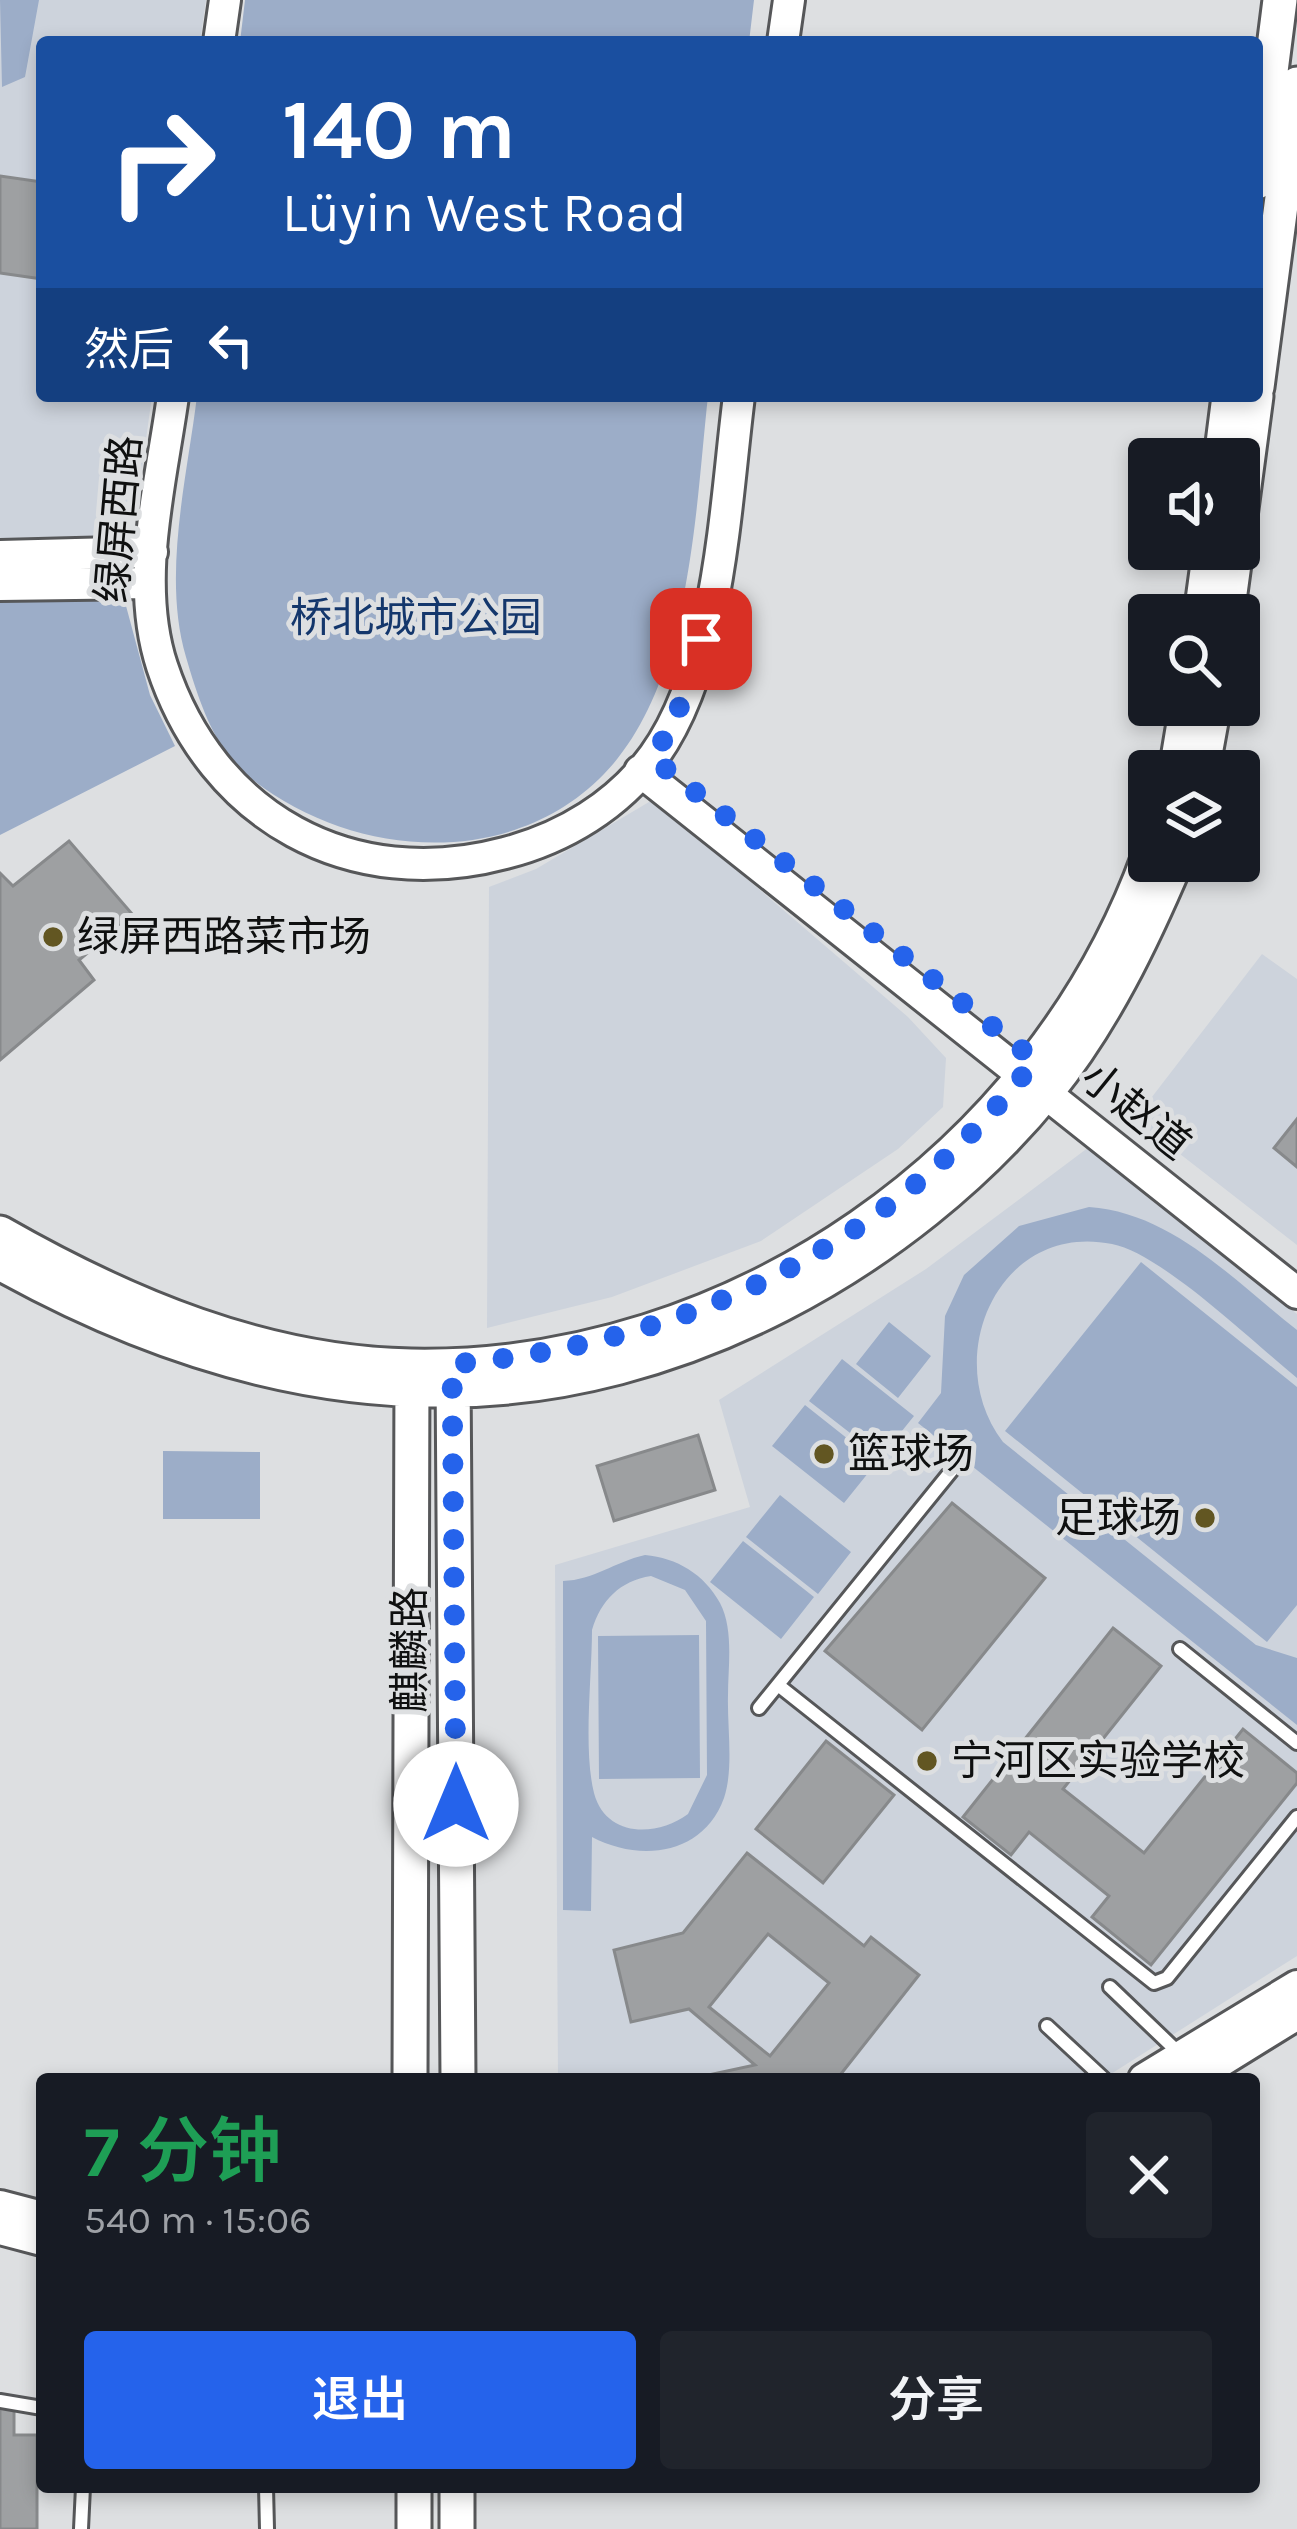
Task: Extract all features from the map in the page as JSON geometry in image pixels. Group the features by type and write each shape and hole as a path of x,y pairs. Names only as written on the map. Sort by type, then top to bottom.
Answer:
{"main road":[{"path":"1263,135 1280,0"},
{"path":"1263,339 1297,84"},
{"path":"1224,438 1228,402"},
{"path":"1250,438 1255,402"},
{"path":"1040,1077 1138,882"},
{"path":"0,1263 121,1325 195,1351 280,1372 412,1378 622,1365 706,1337 795,1296 926,1212 1040,1077 1135,951 1166,882"},
{"path":"0,1233 109,1292 212,1330 412,1378"},
{"name":"麒麟路","path":"453,1377 458,2073"},
{"name":"麒麟路","path":"410,2073 412,1378"},
{"path":"414,2493 414,2529"},
{"path":"457,2493 457,2529"}],"street":[{"path":"220,36 225,0"},
{"path":"784,36 788,0"},
{"name":"绿屏西路","path":"172,402 151,568 160,661 172,696 208,760 264,814 329,847 406,866 442,867 485,859 568,831 608,803 646,764 675,721 709,608 738,402"},
{"path":"0,556 151,568"},
{"path":"0,585 151,568"},
{"name":"小赵道","path":"646,764 1040,1077 1297,1293"},
{"name":"小赵道","path":"1040,1077 1297,1267"},
{"path":"1190,2071 1297,1986"},
{"path":"1190,2071 1297,2014"},
{"path":"0,2206 36,2215"},
{"path":"0,2229 36,2238"}],"lane":[{"path":"759,1708 952,1469"},
{"path":"1180,1649 1297,1743"},
{"path":"778,1685 1154,1983 1167,1978 1297,1816"},
{"path":"1109,1987 1190,2071"},
{"path":"1047,2026 1098,2073"},
{"path":"0,2401 36,2407"},
{"path":"81,2529 83,2493"},
{"path":"266,2493 267,2529"}],"shaded area":[{"path":"0,0 206,0 201,36 36,36 36,402 151,402 137,504 105,539 0,540"},
{"path":"654,799 908,1017 946,1058 943,1107 898,1149 761,1241 612,1297 487,1328 489,887 536,869"},
{"path":"1262,954 1297,979 1297,1245 1135,1119"},
{"name":"宁河区实验学校","path":"1089,1147 1297,1314 1297,1956 1112,2073 558,2073 555,1565 750,1507 719,1400 926,1269"}],"green space":[{"path":"0,0 39,0 25,77 2,87"},
{"path":"245,0 754,0 750,36 241,36"},
{"name":"桥北城市公园","path":"196,402 707,402 684,596 655,694 633,737 604,774 566,806 522,827 476,839 428,842 380,837 332,824 288,803 236,765 209,722 179,626 179,527"},
{"path":"122,591 150,695 175,746 0,835 0,596"},
{"path":"1089,1207 1148,1222 1226,1271 1297,1330 1297,1378 1156,1264 1112,1244 1072,1242 1038,1253 1011,1274 991,1303 980,1336 977,1372 985,1408 1003,1442 1256,1645 1297,1658 1297,1725 918,1423 941,1393 945,1316 964,1275 1019,1226"},
{"name":"足球场","path":"1141,1262 1297,1387 1297,1605 1267,1642 1005,1431"},
{"name":"篮球场","path":"889,1322 931,1356 898,1398 856,1364"},
{"name":"篮球场","path":"842,1359 914,1416 881,1457 809,1401"},
{"name":"篮球场","path":"805,1405 877,1462 844,1503 772,1446"},
{"path":"163,1451 260,1452 260,1519 163,1519"},
{"name":"篮球场","path":"780,1495 851,1552 818,1594 746,1537"},
{"name":"篮球场","path":"743,1541 814,1597 781,1639 710,1582"},
{"path":"645,1555 679,1564 706,1584 720,1603 729,1648 727,1786 714,1817 701,1832 668,1849 630,1850 592,1837 591,1911 563,1910 563,1581 585,1578","holes":["651,1576 685,1590 706,1621 707,1775 688,1814 662,1827 634,1829 609,1818 594,1793 589,1734 592,1630 606,1601 630,1582"]},
{"path":"699,1635 700,1778 599,1779 598,1636"}],"building":[{"path":"0,176 36,181 36,278 0,273"},
{"name":"绿屏西路菜市场","path":"69,841 133,915 79,960 94,980 0,1060 0,873 13,886"},
{"path":"1297,1119 1297,1167 1274,1148"},
{"path":"698,1435 715,1490 614,1521 597,1466"},
{"path":"952,1503 1045,1578 922,1730 825,1651"},
{"path":"1113,1628 1161,1666 1063,1789 1144,1853 1243,1729 1297,1773 1297,1783 1151,1965 1092,1917 1109,1896 1029,1832 1011,1855 963,1817"},
{"path":"826,1741 894,1795 823,1883 756,1829"},
{"path":"747,1853 864,1946 871,1937 919,1975 842,2073 718,2073 755,2065 689,2009 631,2022 614,1950 683,1933","holes":["768,1934 829,1983 770,2056 709,2007"]},
{"path":"0,2408 14,2408 14,2435 36,2435 37,2529 0,2529"}],"place":[{"name":"绿屏西路菜市场","path":"53,937"},
{"name":"篮球场","path":"824,1454"},
{"name":"足球场","path":"1205,1518"},
{"name":"宁河区实验学校","path":"927,1761"}],"route":[{"path":"456,1804 452,1364 504,1360 638,1333 778,1278 852,1234 920,1183 999,1106 1035,1060 652,758 675,721 701,639"}]}
